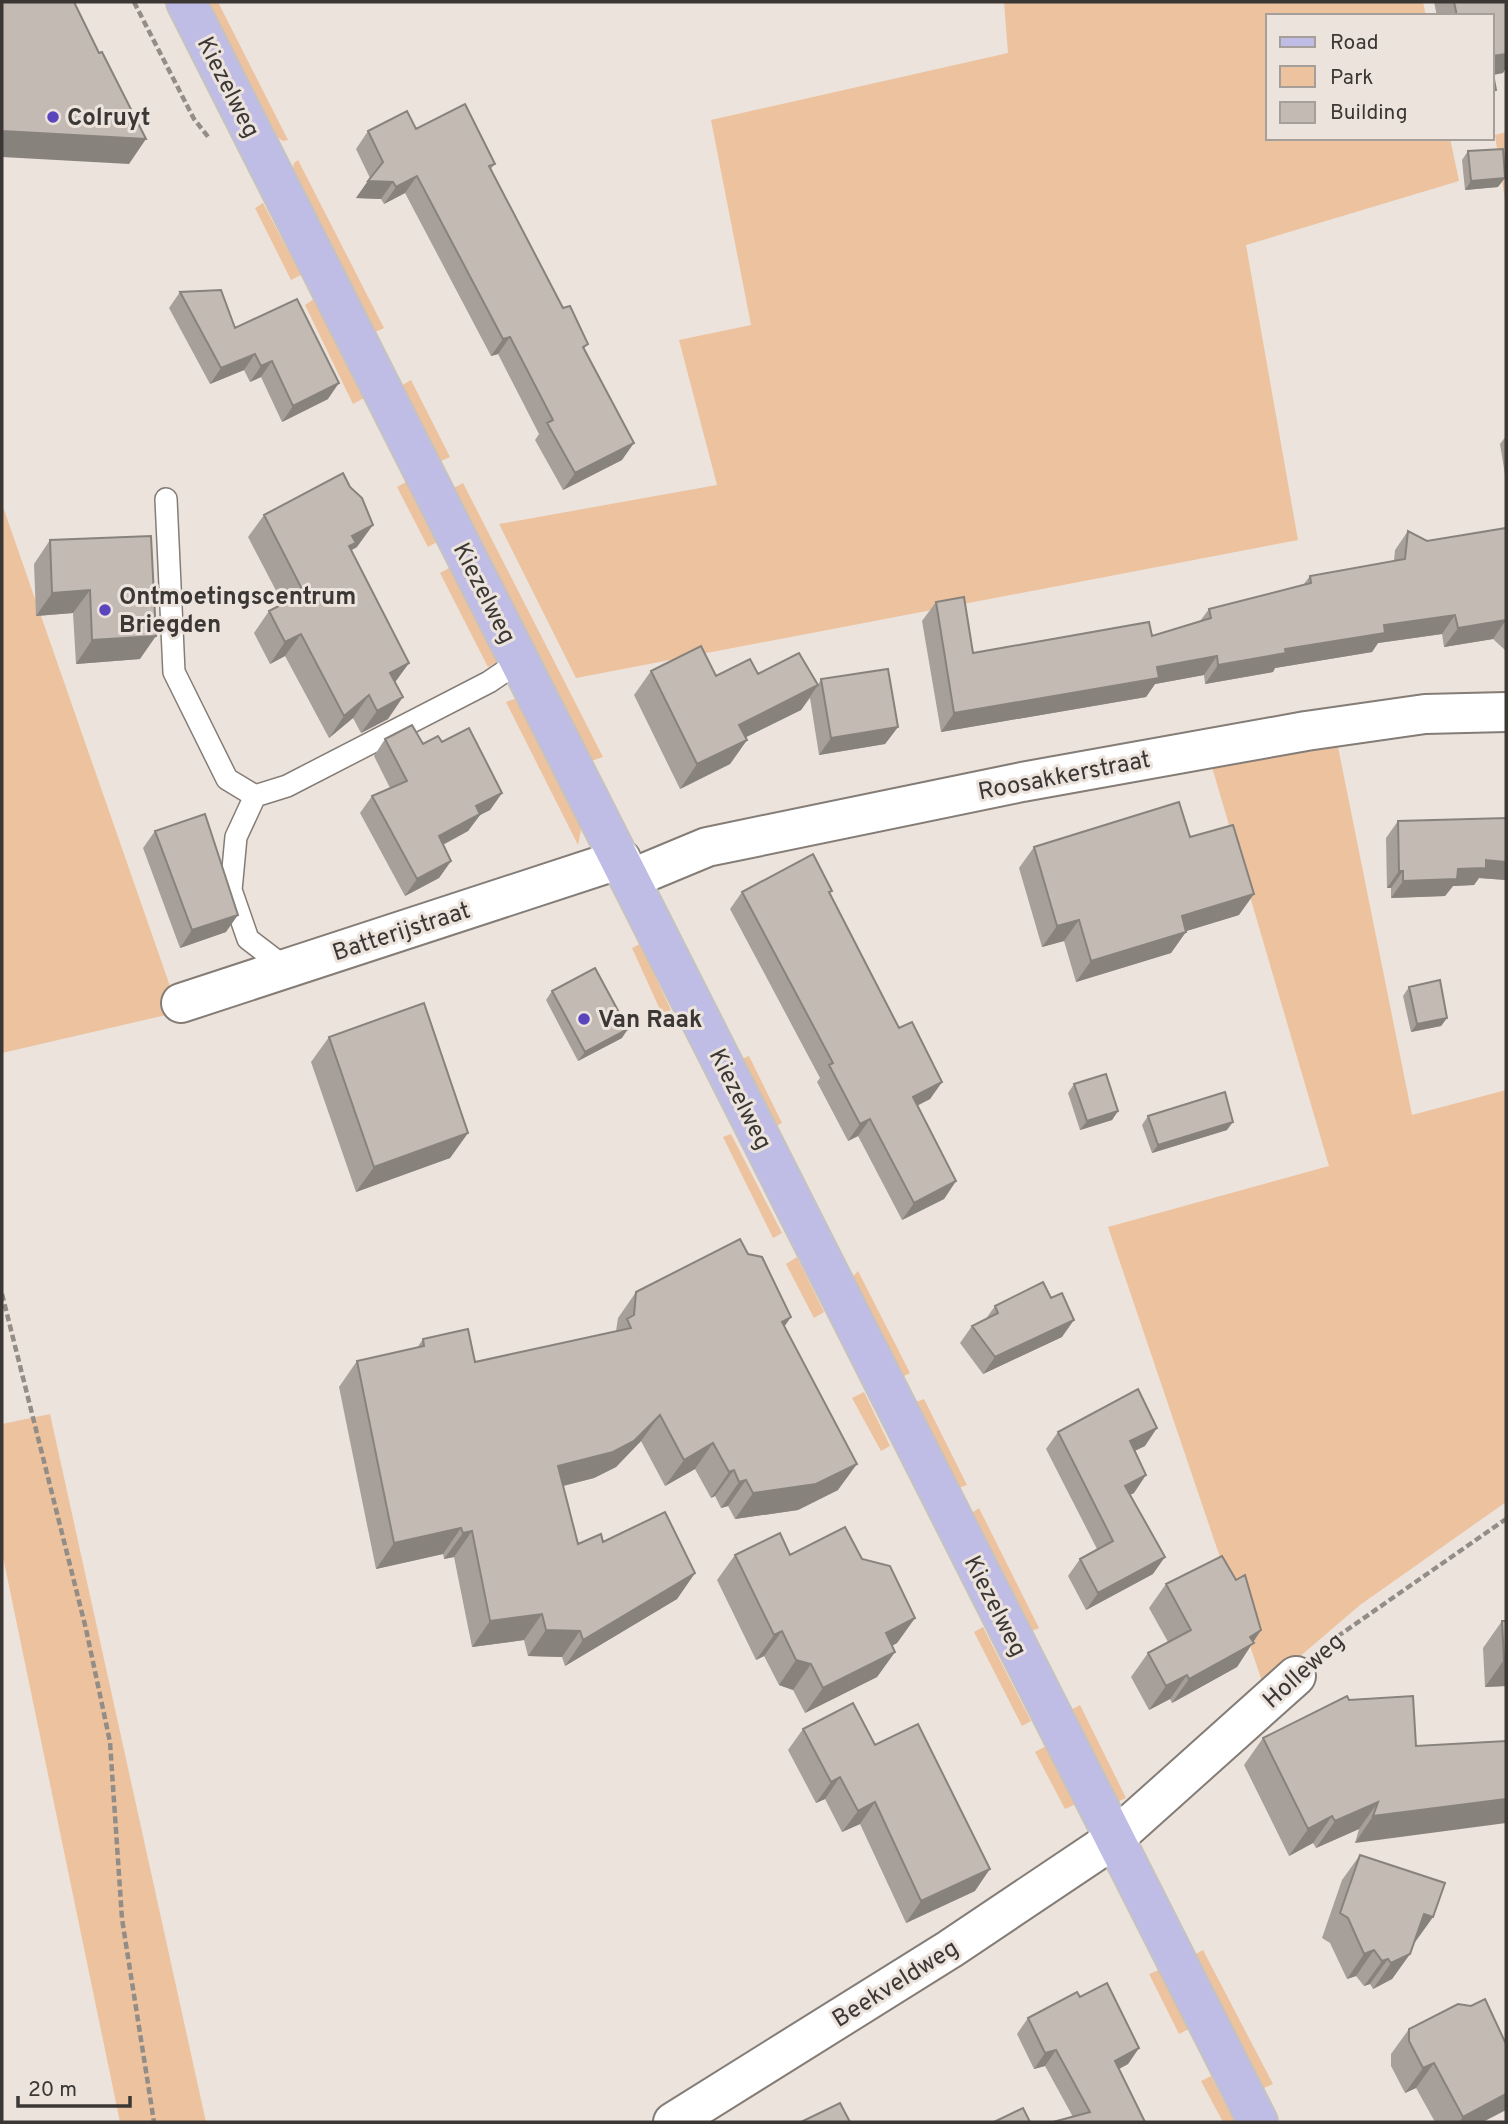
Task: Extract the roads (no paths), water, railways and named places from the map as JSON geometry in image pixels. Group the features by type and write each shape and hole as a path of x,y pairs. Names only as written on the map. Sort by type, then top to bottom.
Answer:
{"main road":[{"name":"Kiezelweg","path":"186,2 1258,2122"}],"street":[{"name":"Roosakkerstraat","path":"626,869 707,847 1022,782 1319,729 1426,714 1506,712"},
{"name":"Batterijstraat","path":"181,1003 286,968 626,869"},
{"name":"Holleweg","path":"1114,1839 1296,1675"},
{"name":"Beekveldweg","path":"673,2122 950,1949 1114,1839"}],"lane":[{"path":"166,499 174,672 226,779 256,796"},
{"path":"286,968 248,939 231,890 236,837 256,796 287,786 489,682 520,661"}],"place":[{"name":"Colruyt","path":"53,117"},
{"name":"Ontmoetingscentrum Briegden","path":"105,610"},
{"name":"Van Raak","path":"584,1019"}]}
